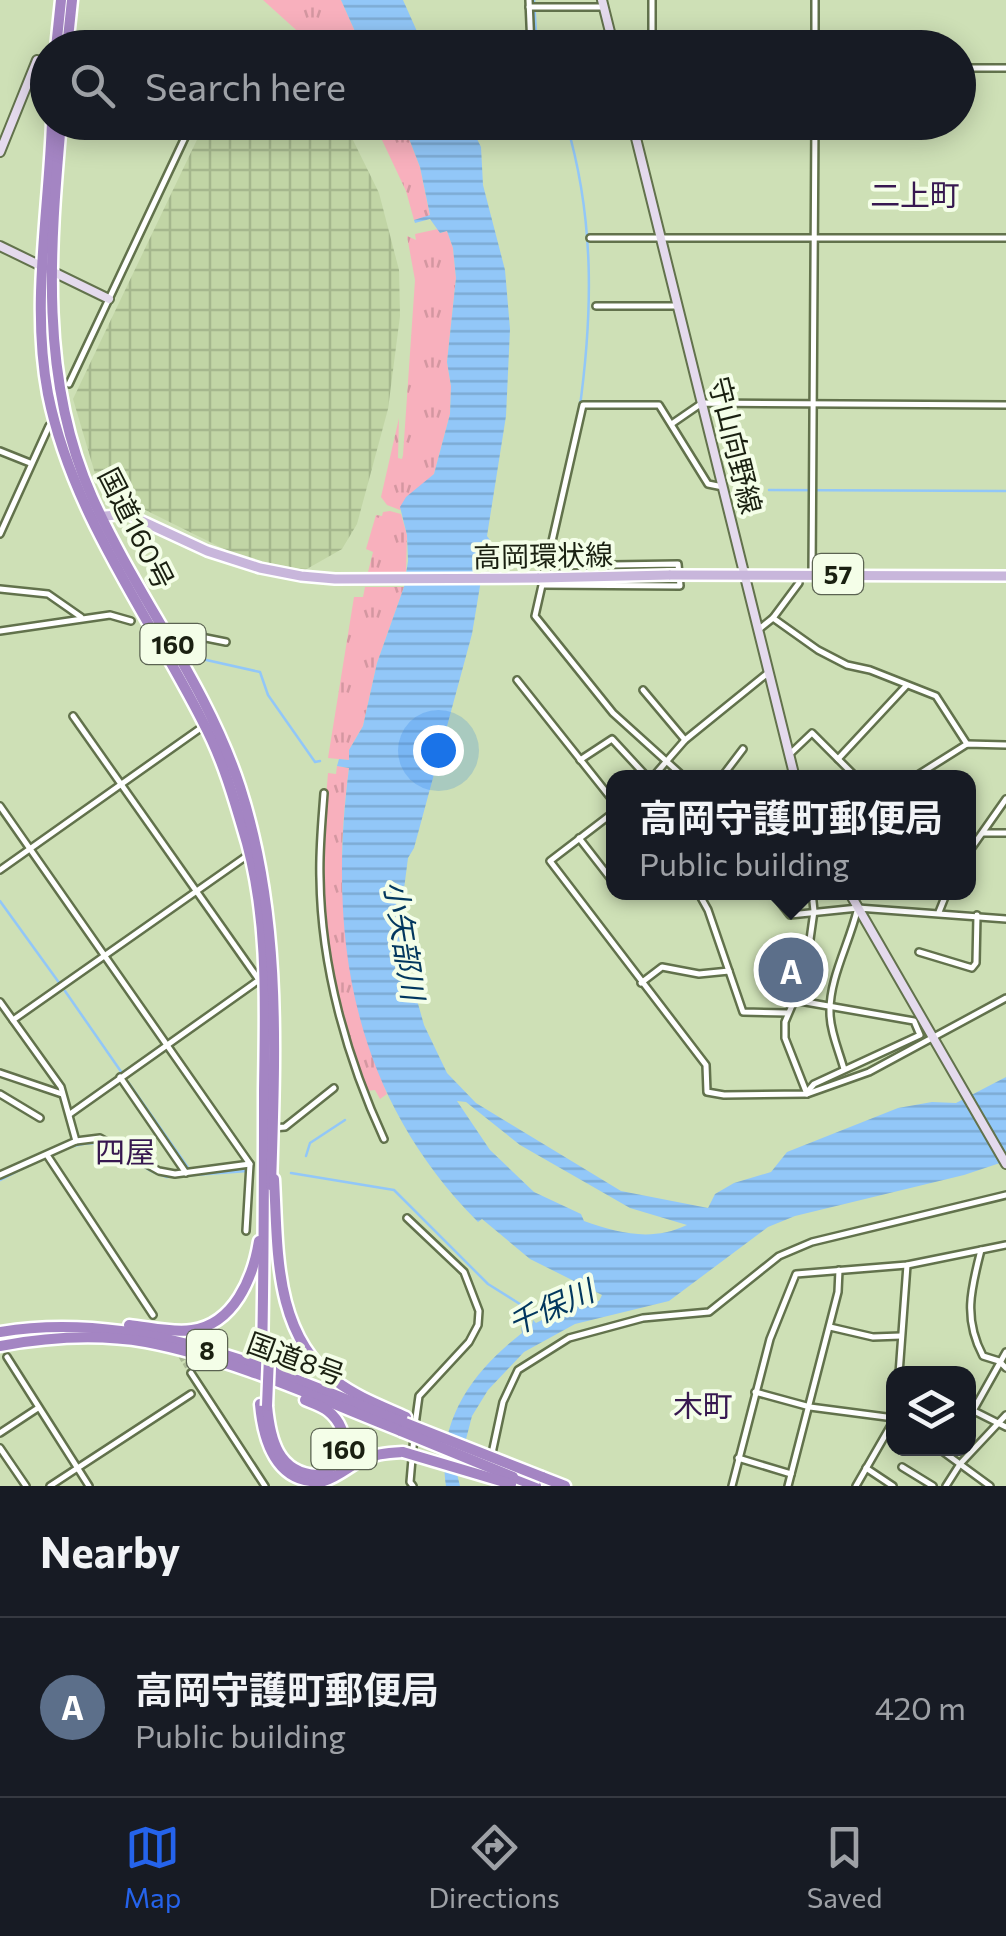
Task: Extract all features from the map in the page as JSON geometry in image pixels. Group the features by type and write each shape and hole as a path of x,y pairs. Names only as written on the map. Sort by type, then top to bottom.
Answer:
{"highway":[{"path":"58,30 61,0"},
{"path":"69,30 72,0"},
{"name":"国道160号","path":"51,140 47,268 59,388 97,517 205,725 230,788 249,854 262,916 268,1172"},
{"name":"国道160号","path":"47,268 58,140"},
{"name":"国道160号","path":"97,517 208,710 242,792 269,905 274,987 273,1128 268,1172"},
{"name":"160","path":"24,1328 62,1321 182,1331 210,1325 236,1303 254,1268 268,1172"},
{"name":"160","path":"268,1172 265,1443 282,1471 295,1480 323,1481 378,1453 403,1452 514,1478"},
{"name":"160","path":"268,1172 279,1276 294,1326 333,1379 404,1424"},
{"name":"国道8号","path":"0,1332 24,1328 106,1328 186,1343 311,1386 404,1424 514,1478 565,1486"},
{"name":"国道8号","path":"0,1346 78,1338 147,1342 404,1424"},
{"name":"160","path":"244,1371 249,1377 328,1411 342,1430 344,1451 337,1463 317,1475 296,1472 271,1437 264,1405"}],"main road":[{"path":"603,4 610,30"},
{"path":"0,152 30,77"},
{"name":"守山向野線","path":"636,140 793,770"},
{"path":"0,246 108,300"},
{"name":"高岡環状線","path":"97,517 126,514 207,551 260,568 335,580 522,578 540,582 745,574 1006,576"},
{"path":"854,900 1006,1164"}],"street":[{"path":"652,0 652,30"},
{"path":"815,30 816,0"},
{"path":"530,30 529,3 603,4"},
{"path":"976,68 1006,68"},
{"path":"68,384 184,140"},
{"path":"812,574 814,140"},
{"path":"590,238 1006,238"},
{"path":"596,306 678,306"},
{"path":"673,423 702,403 1006,405"},
{"path":"674,770 613,713 535,616 540,582 583,404 660,405 708,484 723,487"},
{"path":"0,534 49,426"},
{"path":"0,451 30,463"},
{"path":"540,582 680,586 674,575 679,566 673,563 546,566"},
{"path":"758,630 773,618 799,583 799,574"},
{"path":"0,589 48,594 84,618"},
{"path":"0,631 110,614 131,621"},
{"path":"773,618 847,665 936,696 967,744"},
{"path":"182,633 226,642"},
{"path":"659,770 685,740 769,672"},
{"path":"516,680 606,792"},
{"path":"838,759 906,686"},
{"path":"644,690 685,740"},
{"path":"70,1114 262,978 73,716"},
{"path":"0,870 205,725"},
{"path":"789,755 812,734 849,770"},
{"path":"580,760 612,739 642,770"},
{"path":"926,770 967,744 1006,745"},
{"path":"728,770 743,749"},
{"path":"623,768 632,760"},
{"path":"324,793 320,880 330,965 339,1016 367,1102 384,1139"},
{"path":"976,842 1006,799"},
{"path":"0,806 250,1164 246,1231"},
{"path":"606,818 550,861 706,1066 706,1092 807,1094 869,1072 934,1041 1006,998"},
{"path":"983,833 1006,833"},
{"path":"579,838 606,873"},
{"path":"13,1020 249,854"},
{"path":"702,900 743,1012 788,1013"},
{"path":"778,900 790,915 858,908 1006,919"},
{"path":"807,1094 784,1038 788,1013 805,975 813,900"},
{"path":"940,912 945,900"},
{"path":"844,1070 830,1006 838,966 858,908"},
{"path":"919,952 972,968 976,963 976,915"},
{"path":"641,983 662,968 699,974 728,971"},
{"path":"794,1000 914,1021 920,1035 814,1084 807,1094"},
{"path":"0,1002 61,1086 76,1141"},
{"path":"0,1074 62,1094"},
{"path":"120,1077 186,1172"},
{"path":"273,1128 284,1127 334,1088"},
{"path":"0,1094 40,1118"},
{"path":"0,1176 49,1157 76,1141 100,1138 158,1171 186,1172 250,1164"},
{"path":"49,1157 153,1315"},
{"path":"488,1486 504,1402 518,1370 538,1355 569,1338 607,1325 667,1314 709,1312 779,1256 812,1242 1006,1195"},
{"path":"407,1218 464,1272 479,1310 478,1325 469,1342 419,1396 409,1485"},
{"path":"732,1486 770,1339 796,1274 907,1265 1006,1245"},
{"path":"980,1250 969,1300 974,1340 983,1356 1006,1368"},
{"path":"899,1366 907,1265"},
{"path":"788,1486 830,1327 839,1270"},
{"path":"830,1327 873,1337 901,1336"},
{"path":"976,1401 1006,1352"},
{"path":"7,1357 89,1486"},
{"path":"192,1373 263,1485"},
{"path":"755,1392 810,1407 886,1418"},
{"path":"50,1486 191,1394"},
{"path":"0,1433 38,1408"},
{"path":"976,1411 1006,1427"},
{"path":"946,1486 960,1464 1006,1415"},
{"path":"856,1486 886,1433"},
{"path":"0,1448 26,1486"},
{"path":"949,1456 990,1486"},
{"path":"738,1458 791,1474"},
{"path":"902,1467 933,1486"},
{"path":"866,1468 893,1486"}],"shaded area":[{"path":"197,140 353,140 379,193 399,270 400,316 388,409 357,524 342,549 305,570 240,557 99,487 73,399"}],"green space":[{"path":"263,0 341,0 354,30 296,30"},
{"path":"382,140 410,140 420,167 430,216 414,220 406,191"},
{"path":"438,229 440,233 447,231 456,278 447,362 450,414 434,474 400,510 387,505 381,497 399,418 398,458 403,455 415,280 407,236 416,240 415,234"},
{"path":"390,511 401,514 407,535 406,572 368,572 373,552 366,549 376,515"},
{"path":"365,587 404,587 377,663 363,726 349,750 349,760 328,758 354,597 363,597"},
{"path":"337,766 349,768 342,853 346,934 361,1013 387,1094 380,1099 375,1090 366,1091 358,1066 338,992 325,915 324,817 328,773 336,774"}],"water":[{"path":"341,0 403,0 416,30 354,30"},
{"path":"410,140 478,140 483,185 505,270 510,329 506,416 487,536 490,540 472,634 414,848 408,858 404,889 396,902 399,936 424,1025 447,1073 476,1103 621,1191 708,1208 715,1194 734,1183 771,1172 787,1152 898,1108 932,1102 956,1103 1006,1077 1006,1161 795,1216 768,1227 669,1301 575,1324 524,1352 488,1390 472,1416 457,1474 460,1486 446,1486 444,1462 453,1419 474,1381 522,1333 521,1327 525,1331 533,1320 536,1323 562,1310 599,1301 602,1295 530,1259 482,1219 478,1222 436,1173 402,1122 376,1068 358,1012 347,954 342,894 349,768 337,766 339,759 349,760 349,750 363,726 377,663 404,587 407,535 400,507 434,474 450,414 447,362 456,278 453,248 447,231 440,233 430,219 415,223 414,220 430,215","holes":["457,1101 466,1102 520,1145 630,1208 687,1225 648,1234 622,1232 584,1221 581,1214 534,1192 490,1150"]}],"waterway":[{"path":"534,0 536,30"},
{"path":"570,140 582,194 589,267 579,413"},
{"path":"549,565 572,465"},
{"path":"769,490 1006,491"},
{"path":"538,616 541,602"},
{"path":"193,657 260,672 268,695 315,762 320,761"},
{"path":"0,901 60,984"},
{"path":"65,991 122,1073"},
{"path":"128,1082 189,1169"},
{"path":"306,1156 310,1143 345,1120"},
{"path":"0,1180 54,1153 84,1144 111,1147 167,1177 247,1171"},
{"name":"千保川","path":"291,1173 394,1190 488,1284 523,1306"}],"tunnel":[{"path":"177,1350 191,1373"}],"place":[{"name":"高岡守護町郵便局","path":"791,970"}],"district":[{"name":"二上町","path":"915,193"},
{"name":"四屋","path":"125,1150"},
{"name":"木町","path":"703,1404"}],"water label":[{"name":"小矢部川","path":"406,940"}]}
